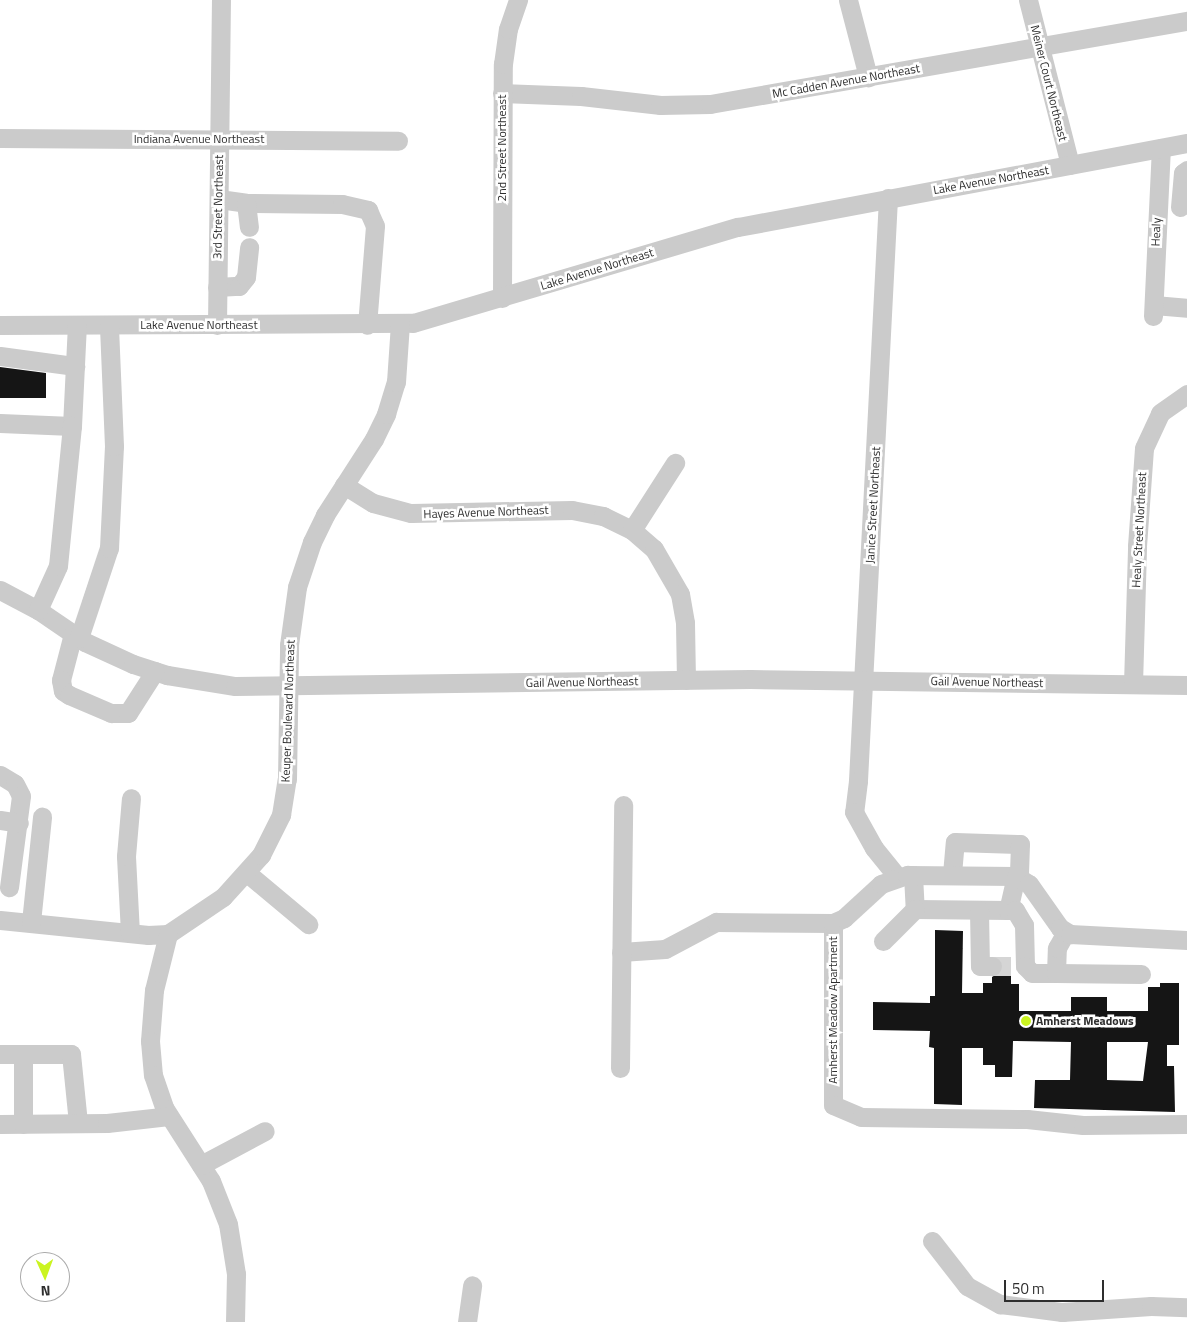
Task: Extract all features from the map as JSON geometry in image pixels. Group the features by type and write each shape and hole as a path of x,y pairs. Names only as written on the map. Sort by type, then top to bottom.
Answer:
{"street":[{"name":"3rd Street Northeast","path":"217,325 221,0"},
{"name":"2nd Street Northeast","path":"502,298 502,93 505,46 518,0"},
{"path":"848,0 868,77"},
{"name":"Meiner Court Northeast","path":"1028,0 1070,165"},
{"name":"Mc Cadden Avenue Northeast","path":"502,93 690,105 740,100 1187,21"},
{"name":"Indiana Avenue Northeast","path":"0,138 398,141"},
{"name":"Lake Avenue Northeast","path":"0,325 367,325 400,323 436,317 729,230 888,198 1187,143"},
{"name":"Healy","path":"1161,148 1154,310 1187,308"},
{"path":"1157,206 1184,207 1183,173 1187,170"},
{"name":"Janice Street Northeast","path":"888,198 864,680 854,812 874,848 905,876"},
{"path":"218,200 246,203 342,204 368,210 375,226 367,325"},
{"path":"246,203 249,227"},
{"path":"217,287 239,286 246,277 249,247"},
{"name":"Keuper Boulevard Northeast","path":"168,934 223,897 247,873 268,844 281,815 288,760 289,645 301,572 325,515 374,439 389,406 396,382 400,323"},
{"path":"109,325 114,446 109,548 61,680 63,691 69,695 111,713 128,714 155,671"},
{"path":"38,610 58,566 72,426 77,326"},
{"path":"0,356 75,366"},
{"name":"Healy Street Northeast","path":"1133,684 1137,546 1144,448 1160,413 1175,399 1187,394"},
{"path":"0,423 72,426"},
{"path":"632,530 674,463"},
{"name":"Hayes Avenue Northeast","path":"344,485 373,503 411,513 572,510 603,516 632,530 651,546 667,566 680,594 685,623 686,680"},
{"name":"Gail Avenue Northeast","path":"0,590 38,610 76,636 133,664 205,683 288,687 686,680 864,680 1187,685"},
{"path":"0,775 11,780 20,792 19,823 7,861 2,920 130,933 168,934 154,990 150,1041 154,1075 169,1116 201,1165 220,1202 234,1247 235,1322"},
{"path":"130,933 126,856 131,798"},
{"path":"620,1068 623,805"},
{"path":"31,922 42,817"},
{"path":"0,820 19,823"},
{"path":"952,874 955,842 1020,844 1018,877 1008,910"},
{"path":"247,873 308,924"},
{"path":"833,923 844,918 880,884 905,876 952,874 1018,877 1038,894 1053,920 1066,932 1080,936 1187,940"},
{"path":"905,876 915,910"},
{"path":"883,941 915,910 1015,910 1024,925 1018,966 1032,972 1141,974"},
{"path":"979,910 980,966 992,966"},
{"name":"Amherst Meadow Apartment","path":"621,952 665,949 716,922 833,923 833,1105 861,1117 1027,1119 1083,1125 1187,1124"},
{"path":"1056,973 1057,948 1066,932"},
{"path":"0,1054 71,1054 78,1123"},
{"path":"23,1054 23,1124"},
{"path":"0,1124 78,1123 169,1116"},
{"path":"201,1165 265,1131"},
{"path":"932,1241 967,1286 1000,1304 1062,1312 1144,1306 1187,1307"},
{"path":"467,1322 472,1285"}],"building":[{"path":"0,367 46,373 46,398 0,398"},
{"name":"Amherst Meadows","path":"935,930 963,931 962,993 983,993 983,983 992,983 992,977 1002,971 999,957 1011,958 1011,984 1019,984 1019,1011 1071,1011 1071,997 1107,997 1107,1011 1148,1011 1148,987 1160,987 1160,983 1179,983 1179,1045 1167,1045 1167,1066 1174,1066 1175,1112 1034,1108 1035,1080 1070,1080 1071,1042 1013,1041 1012,1077 995,1077 995,1065 983,1065 983,1048 962,1048 962,1105 934,1104 934,1048 929,1047 930,1031 873,1030 873,1002 930,1003 930,996 935,996","holes":["1107,1042 1148,1042 1143,1081 1107,1080"]}],"tunnel":[{"path":"992,966 1011,966"}],"place":[{"name":"Amherst Meadows","path":"1026,1021"}]}
